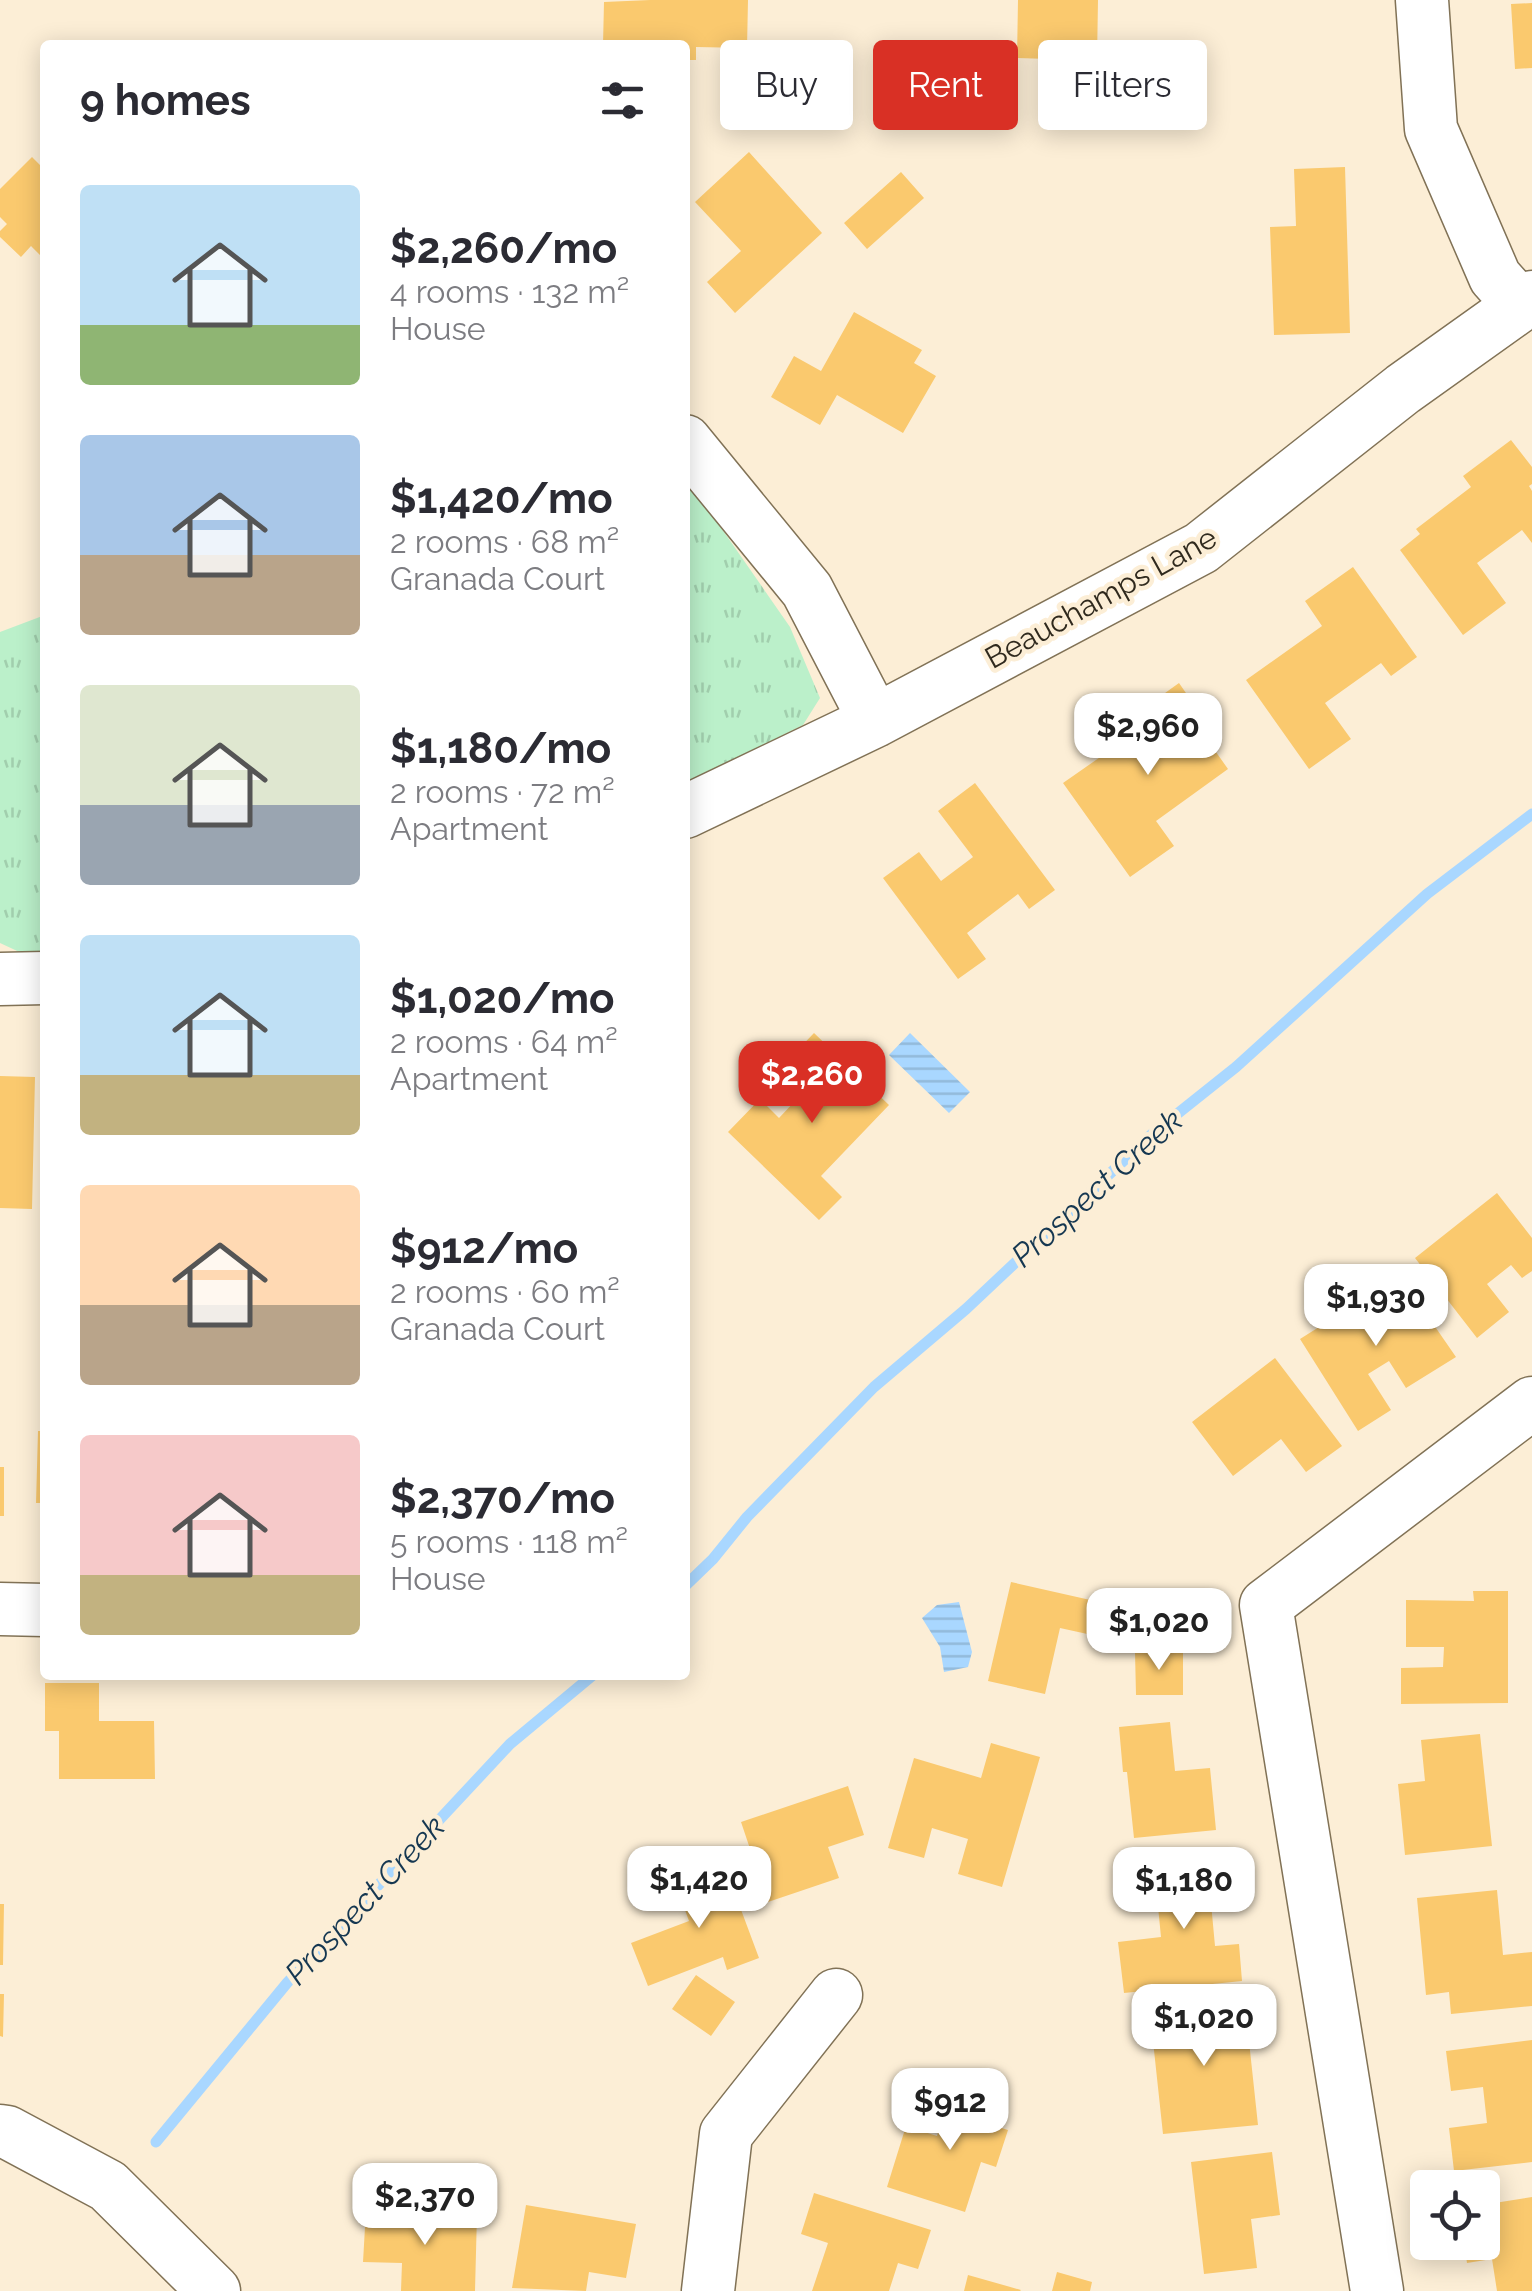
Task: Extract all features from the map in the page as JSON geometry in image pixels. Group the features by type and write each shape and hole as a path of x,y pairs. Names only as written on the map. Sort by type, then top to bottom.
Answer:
{"street":[{"path":"1422,0 1432,129 1495,277 1526,301"},
{"name":"Beauchamps Lane","path":"690,810 876,721 1200,548 1403,389 1526,301"},
{"path":"690,447 807,590 876,721"},
{"path":"0,978 40,978"},
{"path":"1377,2291 1266,1606 1532,1403"},
{"path":"0,1608 40,1610"},
{"path":"708,2291 708,2264 726,2134 836,1994"},
{"path":"0,2131 108,2186 214,2291"}],"green space":[{"path":"690,483 790,627 820,698 803,725 690,782"},
{"path":"40,617 40,956 28,956 0,943 0,632"}],"water":[{"path":"910,1033 970,1092 949,1113 889,1055"},
{"path":"959,1602 972,1652 968,1667 944,1672 940,1647 922,1618 937,1605"}],"building":[{"path":"748,0 747,40 720,40 720,47 696,47 696,60 690,60 690,40 603,40 604,2"},
{"path":"1018,0 1098,0 1097,40 1038,40 1038,59 1018,58"},
{"path":"1532,3 1532,68 1515,69 1511,4"},
{"path":"749,152 822,233 735,313 707,282 741,251 695,202"},
{"path":"32,157 40,165 40,255 31,246 21,257 0,237 7,224 0,217 0,189"},
{"path":"1345,167 1350,333 1274,335 1270,227 1296,226 1294,169"},
{"path":"901,172 924,198 867,249 844,223"},
{"path":"854,312 922,350 914,363 936,376 903,433 837,395 820,425 771,397 794,356 821,371"},
{"path":"1511,440 1532,467 1532,543 1522,530 1477,563 1506,603 1463,635 1400,550 1420,534 1416,529 1471,487 1463,476"},
{"path":"1353,567 1417,657 1391,676 1381,663 1325,703 1351,739 1309,769 1246,680 1322,626 1305,601"},
{"path":"1179,683 1218,739 1211,745 1228,769 1156,821 1174,846 1130,877 1063,783 1139,730 1130,718"},
{"path":"975,783 1055,890 1029,909 1018,894 967,933 986,959 958,979 883,878 919,852 941,881 973,857 938,811"},
{"path":"814,1033 889,1105 821,1176 842,1197 819,1220 728,1132 760,1099 779,1118 814,1081 790,1058"},
{"path":"0,1076 35,1077 32,1209 0,1208"},
{"path":"1497,1193 1532,1238 1532,1271 1522,1278 1511,1265 1487,1284 1509,1312 1477,1338 1415,1258"},
{"path":"1400,1276 1456,1357 1406,1388 1389,1361 1368,1374 1391,1410 1358,1431 1300,1339"},
{"path":"1275,1358 1342,1446 1306,1472 1281,1439 1233,1476 1192,1422"},
{"path":"38,1431 40,1431 40,1503 36,1503"},
{"path":"0,1467 4,1467 4,1516 0,1516"},
{"path":"1011,1582 1108,1604 1101,1637 1060,1628 1045,1694 988,1681"},
{"path":"1473,1591 1508,1591 1508,1703 1401,1704 1401,1668 1443,1667 1444,1647 1406,1647 1406,1600 1474,1601"},
{"path":"1183,1651 1183,1695 1136,1695 1135,1652"},
{"path":"45,1683 99,1683 99,1721 154,1721 155,1779 59,1779 59,1731 45,1731"},
{"path":"1170,1722 1175,1771 1210,1768 1216,1830 1134,1838 1119,1727"},
{"path":"1480,1734 1492,1846 1405,1855 1398,1784 1425,1781 1421,1740"},
{"path":"991,1743 1040,1757 1002,1887 958,1874 968,1839 932,1828 924,1858 888,1848 914,1758 981,1778"},
{"path":"848,1786 864,1835 828,1847 839,1878 768,1902 741,1822"},
{"path":"1230,1858 1234,1901 1211,1903 1215,1946 1239,1944 1242,1981 1124,1993 1118,1942 1161,1937 1154,1866"},
{"path":"724,1864 759,1958 727,1970 723,1957 648,1986 631,1943 689,1921 675,1883"},
{"path":"1497,1890 1503,1955 1532,1952 1532,2006 1451,2014 1449,1992 1426,1995 1417,1898"},
{"path":"0,1904 4,1904 3,1965 0,1965"},
{"path":"696,1975 735,2002 711,2036 672,2009"},
{"path":"0,1994 4,1994 3,2037 0,2036"},
{"path":"1245,2004 1258,2125 1163,2134 1150,2013"},
{"path":"1532,2040 1532,2162 1454,2170 1449,2128 1487,2123 1483,2087 1451,2091 1446,2051"},
{"path":"951,2091 1001,2107 995,2126 1008,2130 996,2167 981,2162 965,2212 887,2187 906,2126 937,2136"},
{"path":"1272,2152 1280,2215 1251,2219 1257,2268 1204,2274 1191,2162"},
{"path":"814,2193 931,2230 918,2269 898,2263 889,2291 812,2291 828,2243 801,2234"},
{"path":"1532,2197 1532,2291 1497,2291 1492,2260 1500,2260 1500,2202"},
{"path":"526,2205 636,2224 626,2278 589,2272 586,2291 512,2288"},
{"path":"366,2210 477,2214 475,2291 401,2291 402,2263 363,2262"},
{"path":"1057,2272 1092,2282 1090,2291 1052,2291"},
{"path":"968,2275 1021,2290 964,2291"}],"waterway":[{"name":"Prospect Creek","path":"690,1581 874,1387 966,1309 1152,1134 1236,1067 1427,894 1532,814"},
{"name":"Prospect Creek","path":"156,2142 287,1983 510,1744 587,1680"}]}
